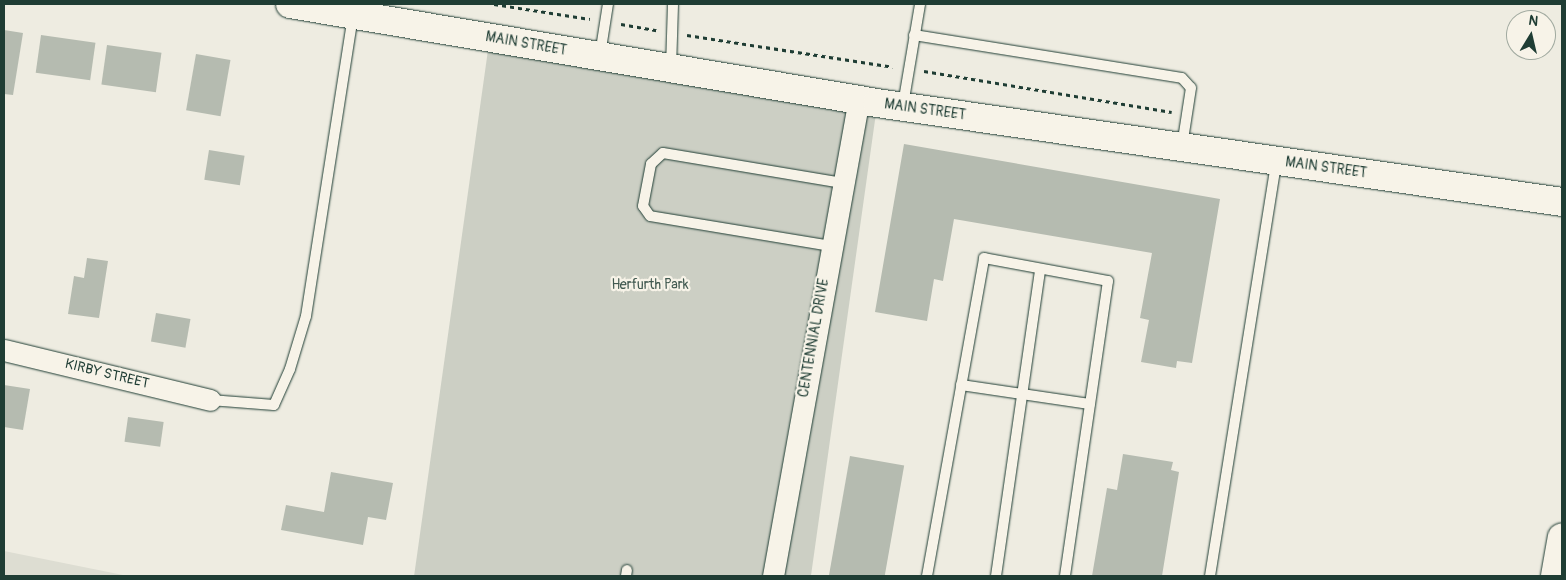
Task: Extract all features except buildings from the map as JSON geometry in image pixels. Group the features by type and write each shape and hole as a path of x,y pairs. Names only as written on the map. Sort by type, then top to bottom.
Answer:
{"street":[{"name":"MAIN STREET","path":"290,4 859,100 1562,202"},
{"name":"CENTENNIAL DRIVE","path":"773,576 830,246 859,100"},
{"name":"KIRBY STREET","path":"4,350 210,400"},
{"path":"1555,576 1562,538"}],"lane":[{"path":"600,57 608,4"},
{"path":"671,69 673,4"},
{"path":"903,106 907,69 920,4"},
{"path":"210,400 274,405 290,369 306,316 353,14"},
{"path":"914,36 1182,78 1191,88 1182,147"},
{"path":"830,246 650,216 643,206 651,164 663,152 843,183"},
{"path":"1210,576 1276,160"},
{"path":"927,576 984,258 1108,280 1065,576"},
{"path":"996,576 1040,268"},
{"path":"961,385 1090,404"}],"path":[{"path":"494,4 1187,115"}],"shaded area":[{"path":"4,551 128,576 4,576"}],"green space":[{"name":"Herfurth Park","path":"488,50 877,105 811,576 414,576"}]}
